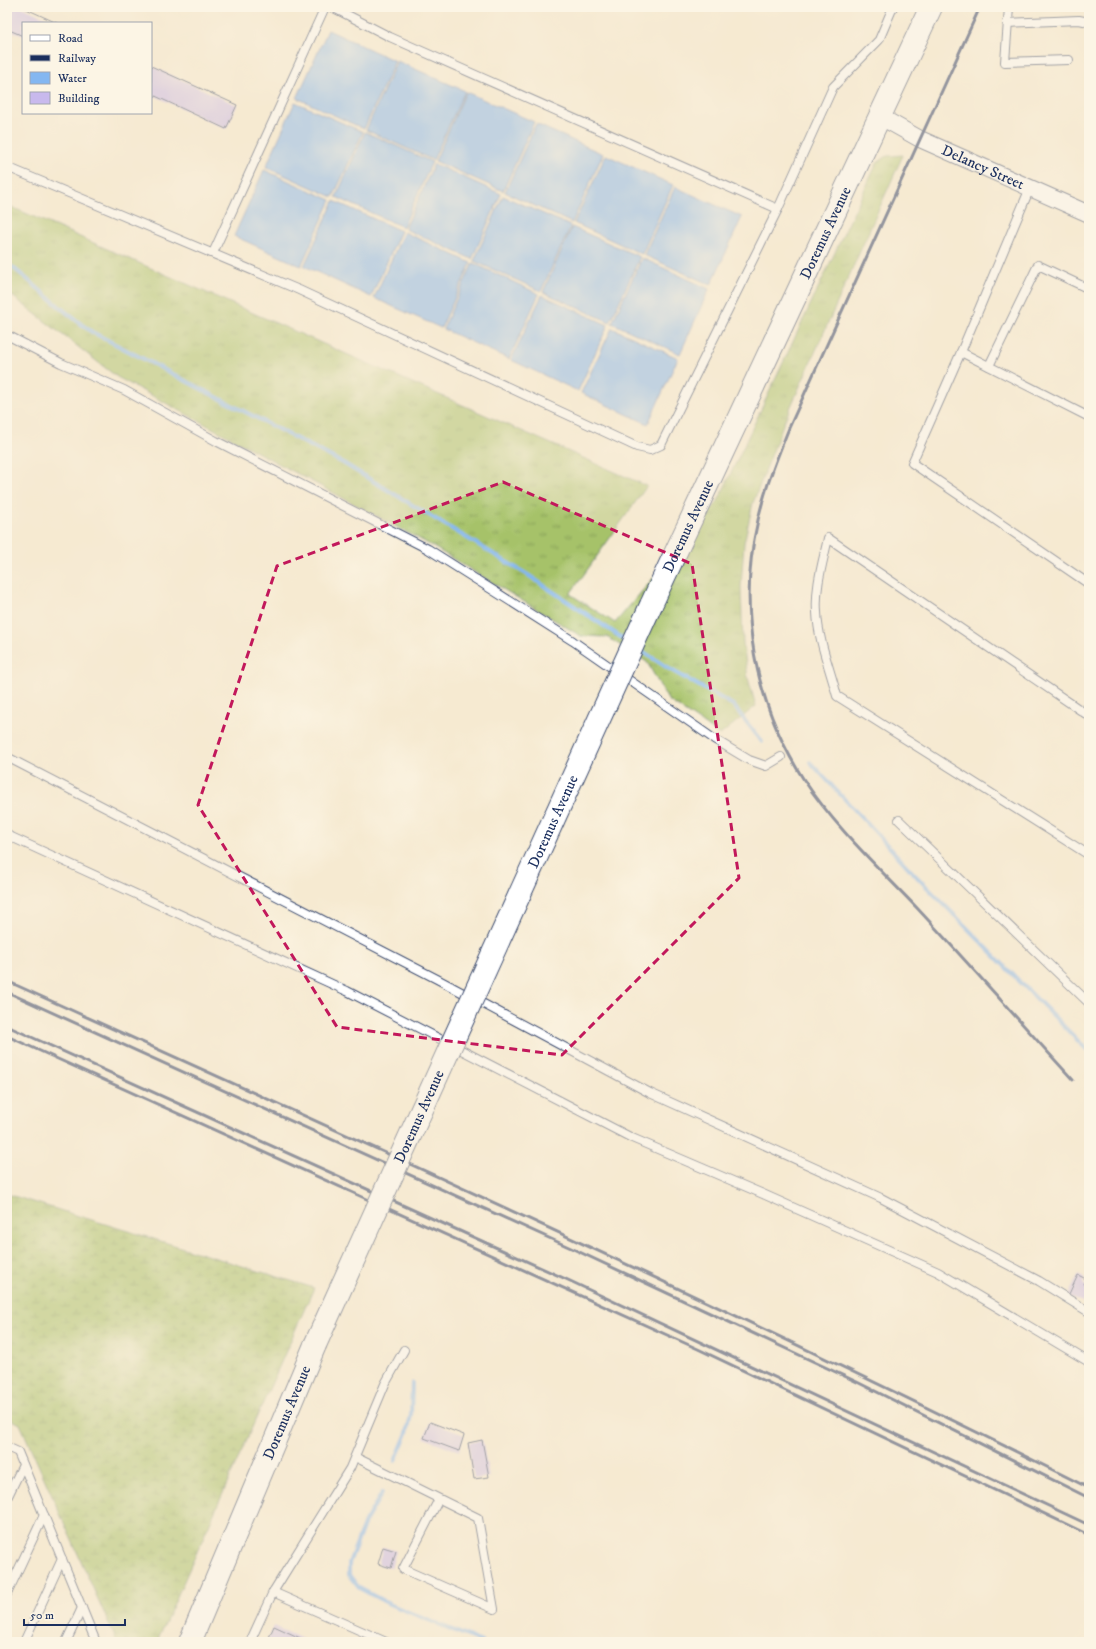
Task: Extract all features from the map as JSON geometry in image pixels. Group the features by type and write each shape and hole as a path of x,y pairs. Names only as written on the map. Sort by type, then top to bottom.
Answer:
{"main road":[{"name":"Doremus Avenue","path":"190,1642 315,1345 651,605 930,7"}],"street":[{"name":"Delancy Street","path":"879,116 920,139 1089,214"}],"lane":[{"path":"213,253 324,7"},
{"path":"332,7 390,37 778,209"},
{"path":"7,167 299,290 637,447 650,450 661,445 778,209 833,87 879,40 893,7"},
{"path":"1009,7 1005,62 1069,60"},
{"path":"1007,23 1079,20 1089,22"},
{"path":"1030,188 961,352 912,463 1089,584"},
{"path":"989,366 1038,265 1089,289"},
{"path":"7,335 61,363 124,390 216,441 428,549 574,641 714,739 749,760 766,766 781,757"},
{"path":"961,352 1089,417"},
{"path":"1089,716 828,538 818,588 816,610 837,696 1089,855"},
{"path":"7,757 444,983 650,1093 881,1198 1039,1281 1089,1312"},
{"path":"899,820 1089,1003"},
{"path":"7,835 347,991 632,1138 763,1194 938,1272 1089,1362"},
{"path":"250,1642 273,1592 294,1555 335,1493 355,1457 385,1384 404,1350"},
{"path":"7,1447 18,1452 96,1642"},
{"path":"355,1457 478,1518 494,1609 403,1569 439,1499"},
{"path":"7,1498 23,1465"},
{"path":"7,1594 44,1515"},
{"path":"24,1642 62,1559"},
{"path":"273,1592 386,1642"},
{"path":"66,1642 82,1608"}],"highlighted area":[{"path":"503,482 692,564 739,878 562,1055 337,1027 198,805 277,566"}],"green space":[{"path":"903,155 784,422 753,503 744,543 741,587 743,643 748,678 756,706 720,735 668,700 647,662 607,637 581,636 425,542 117,377 7,292 7,205 647,486 570,594 615,623 717,503 877,163 887,156"},
{"path":"7,1194 314,1288 157,1642 117,1642 20,1424 7,1417"}],"water":[{"path":"328,30 395,61 364,129 297,98"},
{"path":"397,61 465,91 433,160 366,130"},
{"path":"466,92 534,122 503,191 435,161"},
{"path":"295,102 363,132 333,197 266,167"},
{"path":"536,124 603,154 572,223 505,192"},
{"path":"365,132 432,162 403,227 336,197"},
{"path":"606,155 673,185 642,254 574,223"},
{"path":"434,164 501,194 472,259 405,229"},
{"path":"264,170 331,200 301,266 234,236"},
{"path":"675,187 742,217 711,285 644,255"},
{"path":"503,196 571,226 541,291 474,261"},
{"path":"334,201 401,231 371,297 304,266"},
{"path":"572,227 640,257 610,322 543,292"},
{"path":"404,232 471,263 441,328 374,298"},
{"path":"642,258 709,289 680,354 612,323"},
{"path":"473,263 539,294 509,359 443,329"},
{"path":"542,295 608,325 578,391 511,360"},
{"path":"612,328 678,358 648,424 581,393"}],"building":[{"path":"7,7 22,7 55,22 22,22 22,36 7,29"},
{"path":"152,66 237,105 226,129 152,94"},
{"path":"1078,1275 1086,1279 1083,1284 1089,1287 1089,1306 1068,1296"},
{"path":"430,1422 464,1435 459,1451 424,1438"},
{"path":"482,1440 489,1477 474,1479 468,1443"},
{"path":"383,1547 396,1551 391,1568 378,1564"},
{"path":"274,1626 309,1642 267,1642"}],"waterway":[{"path":"7,263 92,332 343,463 528,575 628,642"},
{"path":"639,649 671,670 733,705 762,742"},
{"path":"810,762 918,878 1089,1052"},
{"path":"395,1461 407,1433 411,1415 412,1383"},
{"path":"382,1493 365,1522 349,1563 349,1575 359,1588 389,1604 482,1642"}],"railway":[{"path":"980,7 789,428 776,462 761,508 752,554 749,587 750,621 754,654 762,687 773,719 787,750 804,780 843,830 937,929 1073,1080"},
{"path":"7,981 415,1166 686,1292 821,1356 1089,1488"},
{"path":"7,992 571,1248 857,1382 1089,1498"},
{"path":"7,1026 568,1280 1089,1525"},
{"path":"7,1036 698,1349 1089,1535"}]}
